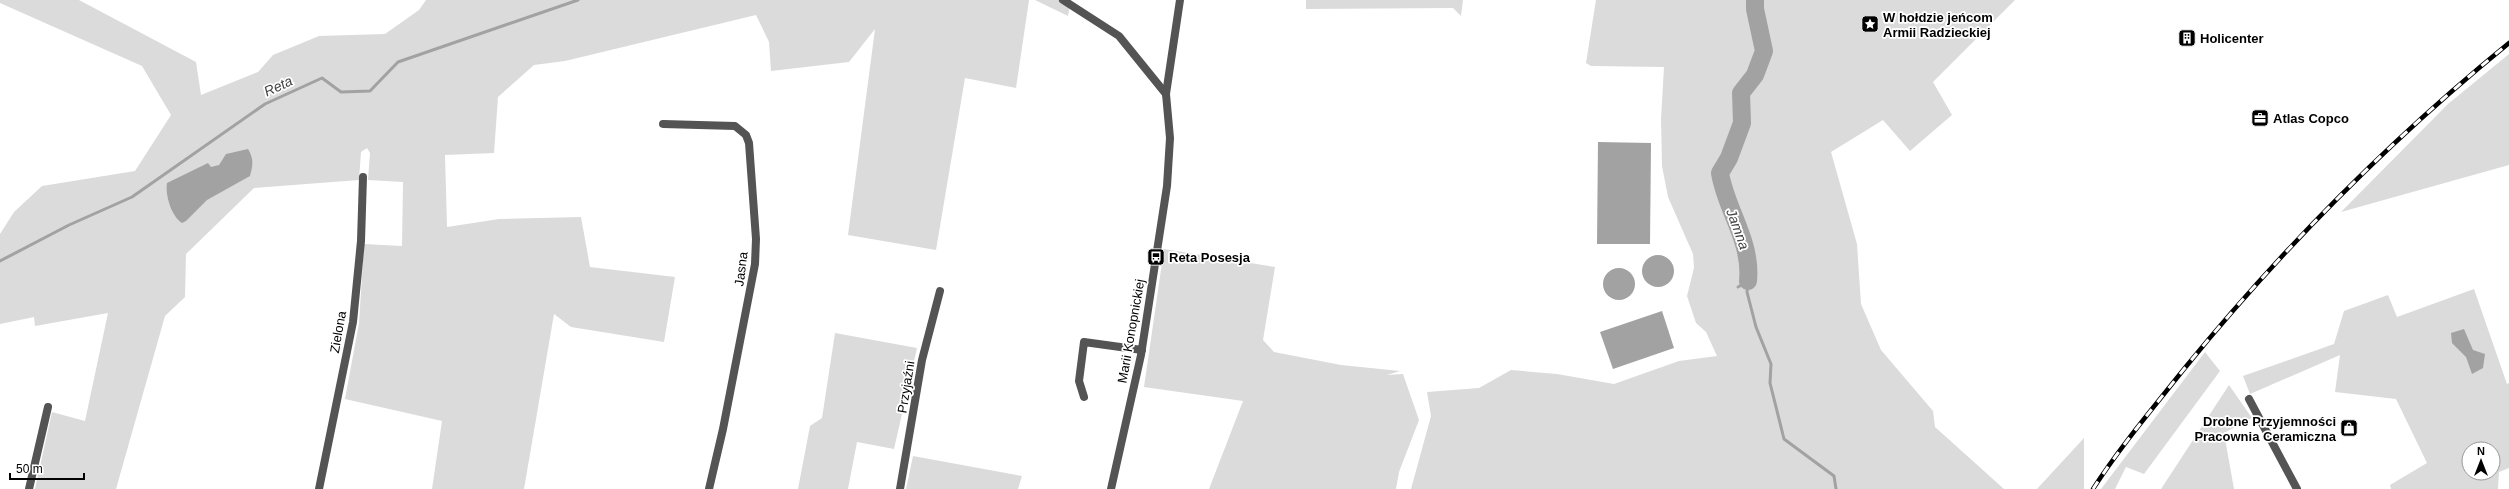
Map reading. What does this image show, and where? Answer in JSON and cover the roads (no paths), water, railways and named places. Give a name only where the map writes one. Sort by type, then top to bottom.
[{"type":"street","name":"Marii Konopnickiej","points":[[1111,489],[1142,350],[1167,186],[1170,138],[1166,94],[1180,0]]},
{"type":"street","points":[[1066,2],[1119,36],[1166,94]]},
{"type":"street","name":"Jasna","points":[[662,124],[734,126],[746,135],[749,143],[756,240],[755,264],[723,429],[709,489]]},
{"type":"street","name":"Zielona","points":[[319,489],[353,322],[361,242],[363,177]]},
{"type":"street","name":"Przyjaźni","points":[[900,489],[922,360],[940,291]]},
{"type":"street","points":[[1084,397],[1079,381],[1084,342],[1142,350]]},
{"type":"street","points":[[2249,399],[2297,489]]},
{"type":"street","points":[[30,489],[48,407]]},
{"type":"waterway","name":"Reta","points":[[0,261],[69,225],[132,197],[265,104],[322,78],[341,92],[370,91],[398,62],[578,0]]},
{"type":"waterway","name":"Jamna","points":[[1748,281],[1746,252],[1727,200],[1720,173],[1729,158],[1742,123],[1741,93],[1755,75],[1764,51],[1755,9],[1755,0]]},
{"type":"waterway","name":"Jamna","points":[[1748,281],[1747,292],[1756,327],[1771,364],[1770,383],[1784,439],[1834,476],[1836,489]]},
{"type":"waterway","points":[[1738,287],[1748,281]]},
{"type":"railway","points":[[2093,489],[2125,443],[2184,369],[2298,239],[2379,157],[2509,43]]},
{"type":"place","name":"W hołdzie jeńcom Armii Radzieckiej","points":[[1870,24]]},
{"type":"place","name":"Holicenter","points":[[2187,38]]},
{"type":"place","name":"Atlas Copco","points":[[2260,118]]},
{"type":"place","name":"Reta Posesja","points":[[1156,257]]},
{"type":"place","name":"Drobne Przyjemności Pracownia Ceramiczna","points":[[2349,428]]}]
